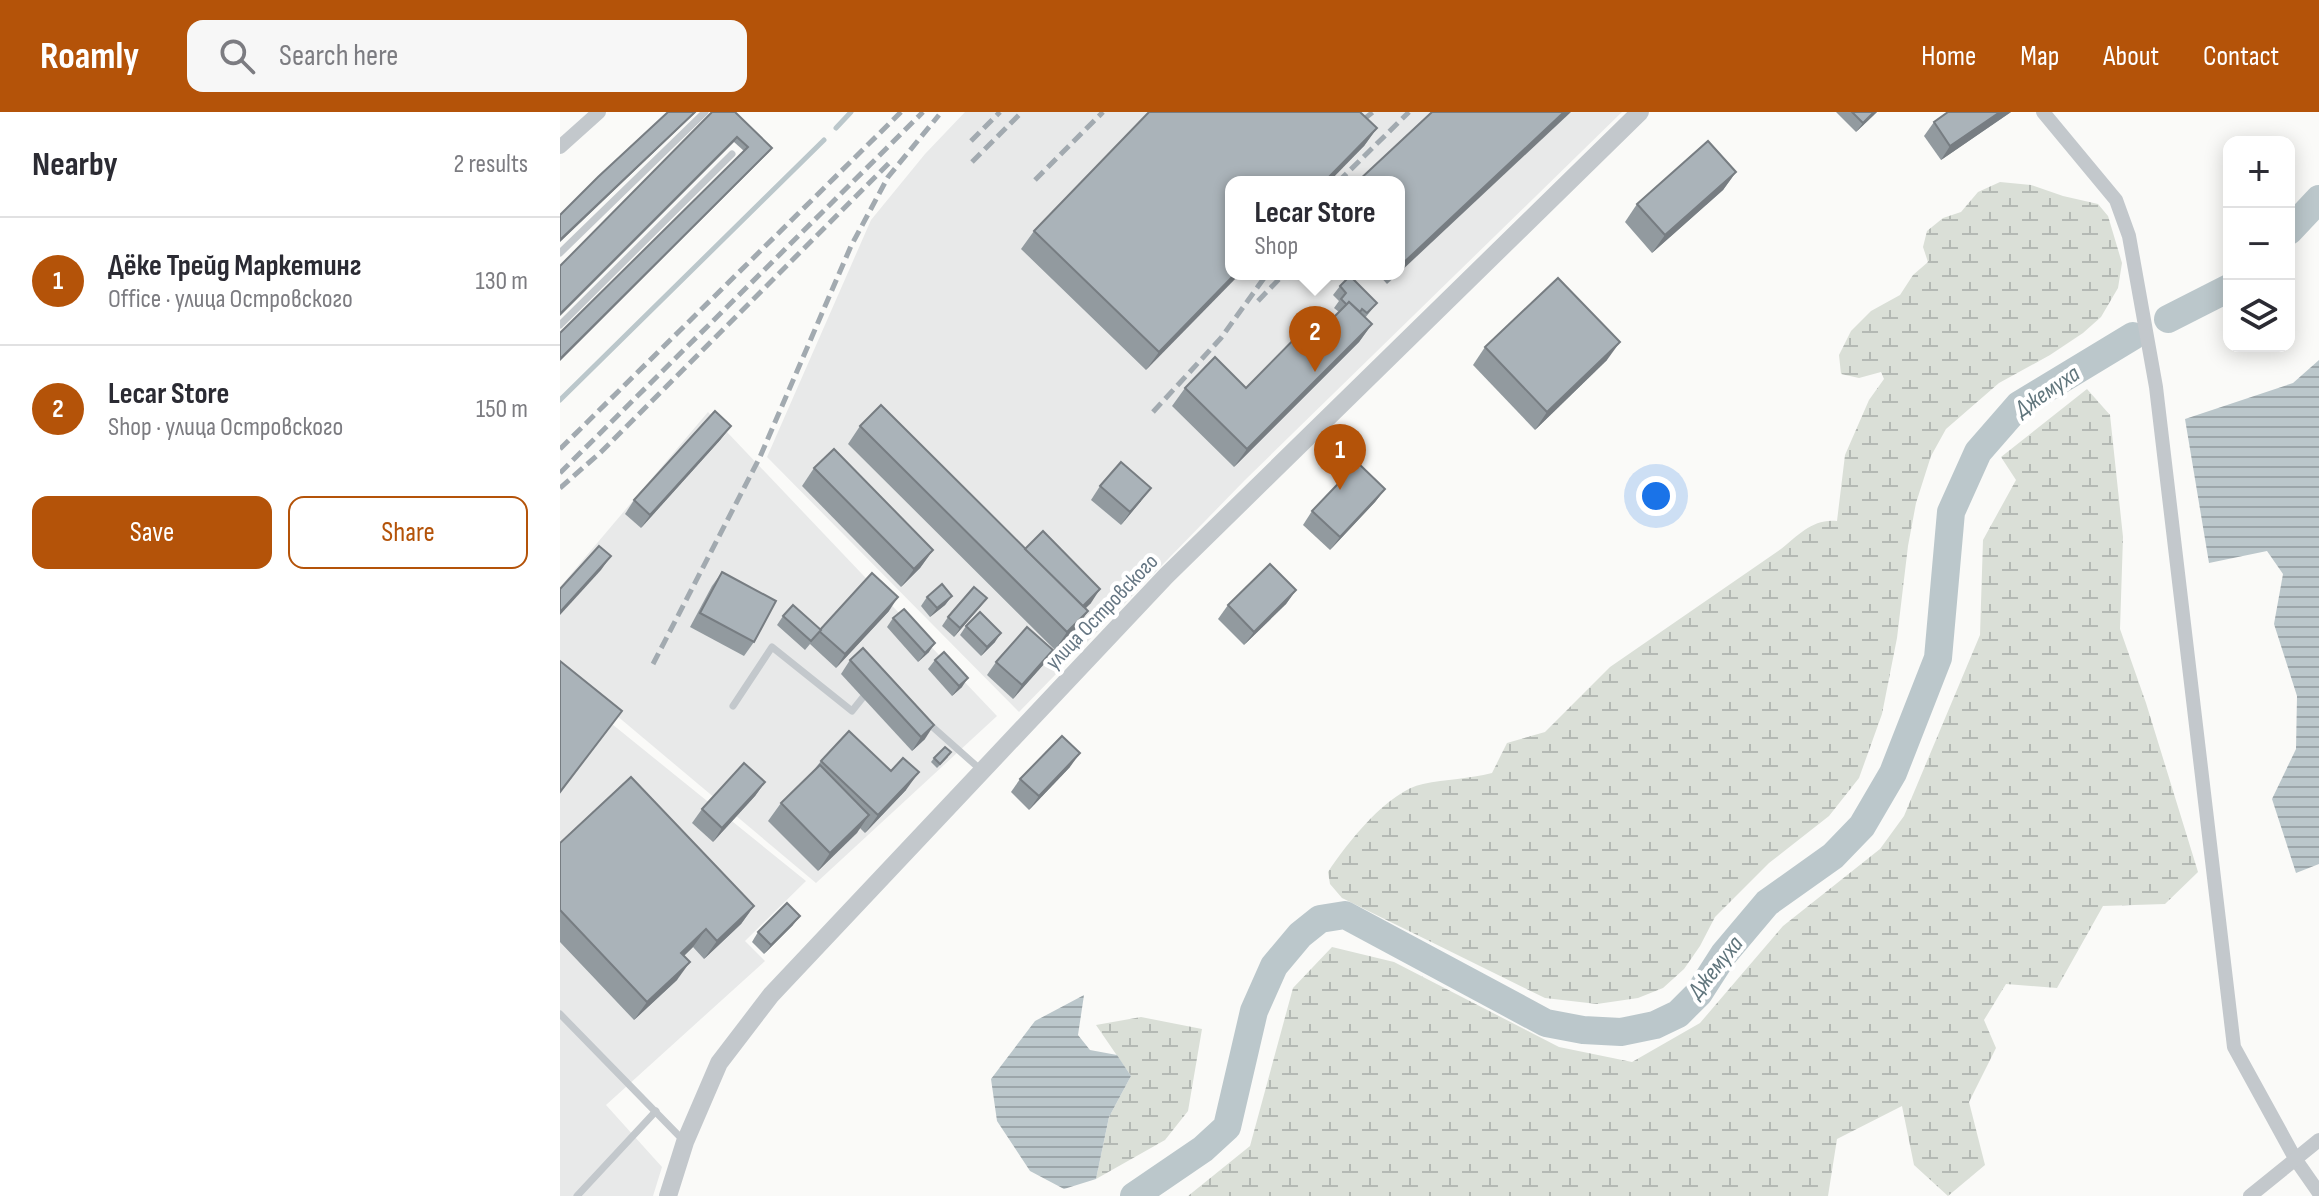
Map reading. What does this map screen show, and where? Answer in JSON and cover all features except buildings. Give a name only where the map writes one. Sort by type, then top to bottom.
[{"type":"street","points":[[560,147],[599,112]]},
{"type":"street","name":"улица Островского","points":[[668,1196],[685,1142],[719,1063],[771,995],[1166,576],[1640,112]]},
{"type":"street","points":[[2043,112],[2116,200],[2129,236],[2156,387],[2234,1047],[2296,1160],[2319,1193]]},
{"type":"street","points":[[2250,1196],[2319,1140]]},
{"type":"lane","points":[[560,253],[705,112]]},
{"type":"lane","points":[[560,325],[732,154]]},
{"type":"lane","points":[[733,706],[772,647],[852,711],[878,679]]},
{"type":"lane","points":[[924,720],[983,771]]},
{"type":"lane","points":[[560,1014],[685,1142]]},
{"type":"lane","points":[[577,1196],[656,1111]]},
{"type":"shaded area","points":[[965,112],[1622,112],[1245,480],[1019,712],[767,457],[871,220],[925,154]]},
{"type":"shaded area","points":[[2319,360],[2319,864],[2296,873],[2272,799],[2296,749],[2297,696],[2274,624],[2283,574],[2267,551],[2209,563],[2185,419],[2293,383]]},
{"type":"shaded area","points":[[708,412],[997,716],[816,883],[560,668],[560,587]]},
{"type":"shaded area","points":[[560,682],[806,881],[745,941],[765,961],[606,1105],[662,1167],[653,1196],[560,1196]]},
{"type":"shaded area","points":[[1084,995],[1078,1035],[1090,1050],[1117,1055],[1131,1076],[1109,1117],[1096,1179],[1064,1189],[1030,1171],[997,1121],[991,1079],[1035,1021]]},
{"type":"green space","points":[[2000,182],[2031,185],[2098,204],[2108,216],[2122,263],[2118,288],[2101,317],[2050,355],[1999,383],[1946,429],[1931,456],[1916,503],[1897,638],[1882,714],[1859,778],[1829,816],[1769,863],[1715,917],[1684,969],[1663,988],[1638,998],[1597,1004],[1545,998],[1342,898],[1330,884],[1328,872],[1357,833],[1396,797],[1423,784],[1492,773],[1507,743],[1545,732],[1610,667],[1807,529],[1821,522],[1837,521],[1845,455],[1869,400],[1884,379],[1881,372],[1859,378],[1841,374],[1839,355],[1851,331],[1871,311],[1900,295],[1913,275],[1928,262],[1923,247],[1927,231],[1943,218],[1961,212],[1978,192]]},
{"type":"green space","points":[[2087,389],[2110,415],[2123,537],[2120,629],[2198,872],[2165,904],[2103,906],[2057,988],[2006,984],[1984,1020],[1996,1048],[1969,1102],[1985,1165],[1948,1196],[1914,1165],[1902,1106],[1837,1139],[1828,1196],[1188,1196],[1250,1146],[1293,988],[1332,947],[1394,962],[1559,1047],[1632,1062],[1700,1023],[1783,926],[1880,849],[1904,816],[1980,635],[1983,540],[2016,480],[2001,457]]},
{"type":"green space","points":[[1141,1017],[1202,1029],[1188,1111],[1165,1140],[1096,1179],[1109,1117],[1131,1076],[1096,1025]]},
{"type":"waterway","points":[[836,128],[851,112]]},
{"type":"waterway","points":[[560,400],[824,140]]},
{"type":"waterway","name":"Джемуха","points":[[2295,225],[2319,199]]},
{"type":"waterway","name":"Джемуха","points":[[2168,319],[2223,291]]},
{"type":"waterway","name":"Джемуха","points":[[1134,1196],[1203,1149],[1227,1127],[1254,1011],[1274,966],[1300,935],[1320,919],[1345,915],[1546,1023],[1583,1030],[1621,1032],[1655,1025],[1678,1014],[1699,993],[1724,954],[1767,903],[1833,856],[1862,826],[1893,773],[1938,658],[1951,512],[1978,452],[2019,405],[2133,336]]},
{"type":"railway","points":[[560,449],[901,112]]},
{"type":"railway","points":[[560,473],[923,112]]},
{"type":"railway","points":[[971,141],[1000,112]]},
{"type":"railway","points":[[972,162],[1022,112]]},
{"type":"railway","points":[[1035,180],[1103,112]]},
{"type":"railway","points":[[1349,131],[1373,112]]},
{"type":"railway","points":[[1344,176],[1409,112]]},
{"type":"railway","points":[[653,664],[760,457],[851,246],[888,177],[939,115]]},
{"type":"railway","points":[[560,488],[601,452],[890,162]]},
{"type":"railway","points":[[1153,412],[1221,338],[1263,280]]},
{"type":"railway","points":[[1258,301],[1278,280]]},
{"type":"place","name":"Lecar Store","points":[[1315,372]]},
{"type":"place","name":"Дёке Трейд Маркетинг","points":[[1340,490]]}]
